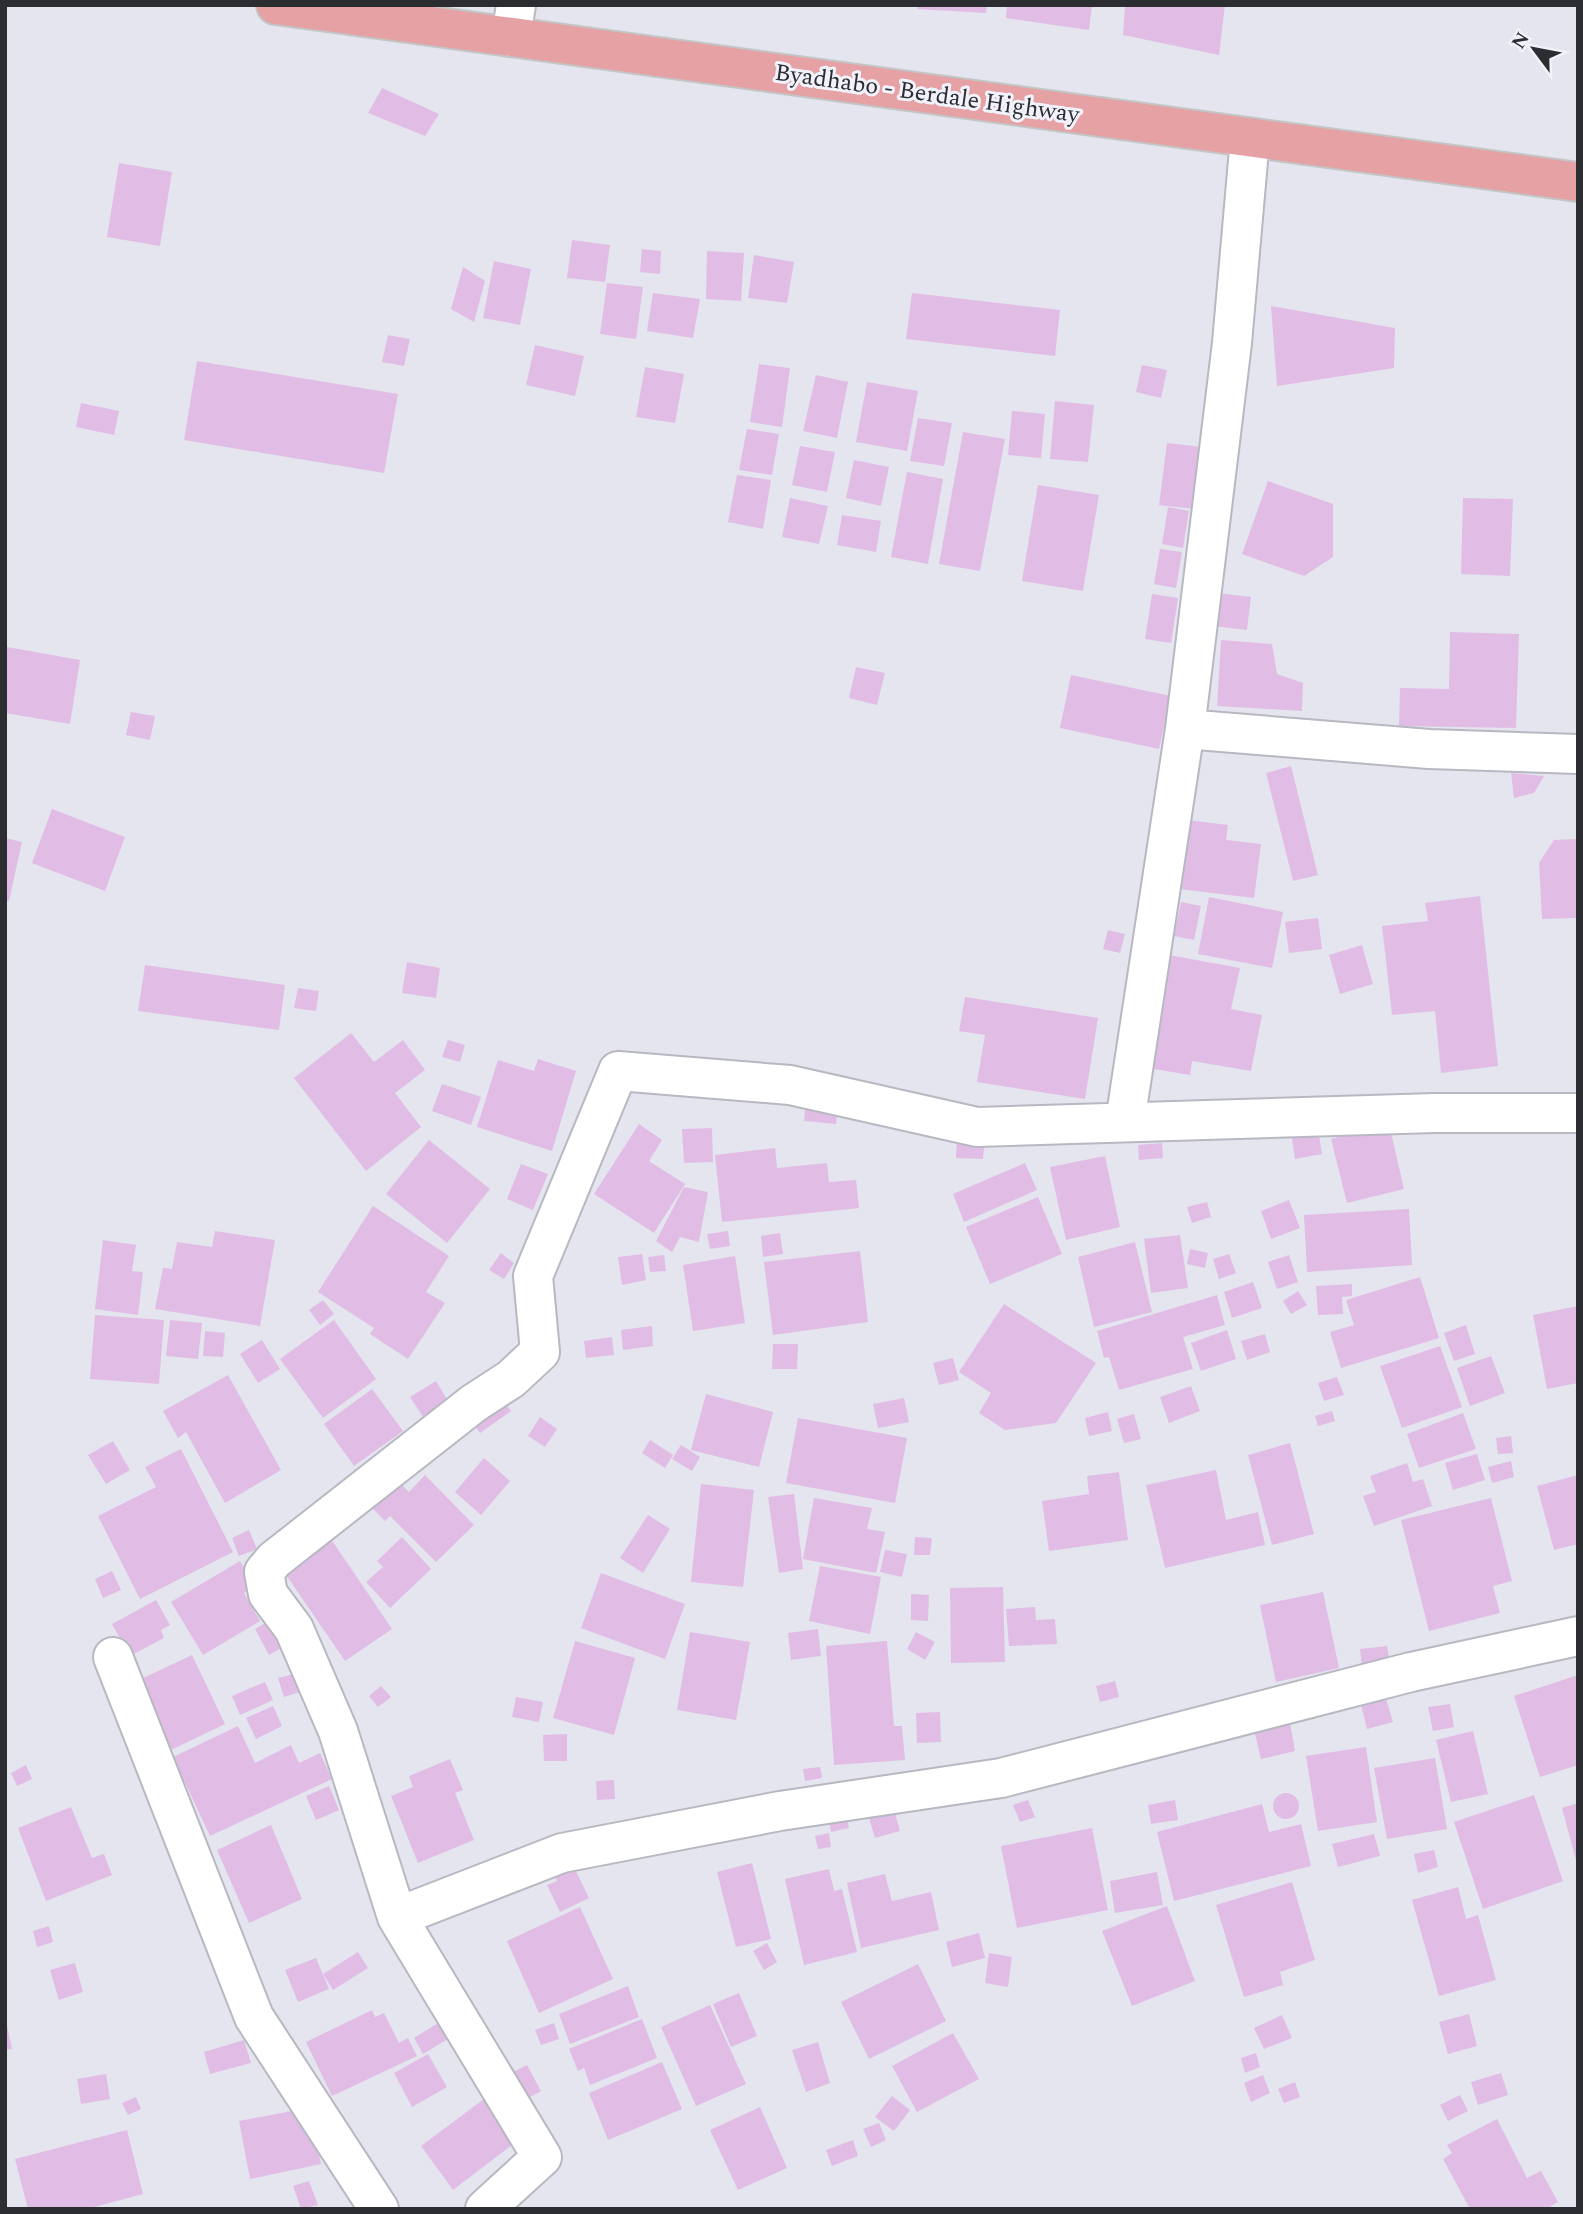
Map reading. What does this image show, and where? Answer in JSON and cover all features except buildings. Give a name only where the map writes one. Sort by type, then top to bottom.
[{"type":"main road","name":"Byadhabo - Berdale Highway","points":[[276,5],[513,21],[1250,138],[1578,182]]},
{"type":"street","points":[[1125,1122],[1185,729],[1232,343],[1250,138]]},
{"type":"street","points":[[1185,729],[1429,749],[1578,754]]},
{"type":"street","points":[[485,2209],[542,2157],[397,1917],[338,1731],[294,1629],[268,1594],[264,1572],[274,1560],[474,1403],[511,1379],[540,1352],[533,1276],[618,1071],[790,1085],[977,1127],[1434,1113],[1578,1114]]},
{"type":"street","points":[[397,1917],[562,1853],[780,1811],[1001,1778],[1411,1672],[1578,1636]]},
{"type":"street","points":[[113,1657],[254,2017],[379,2209]]}]
